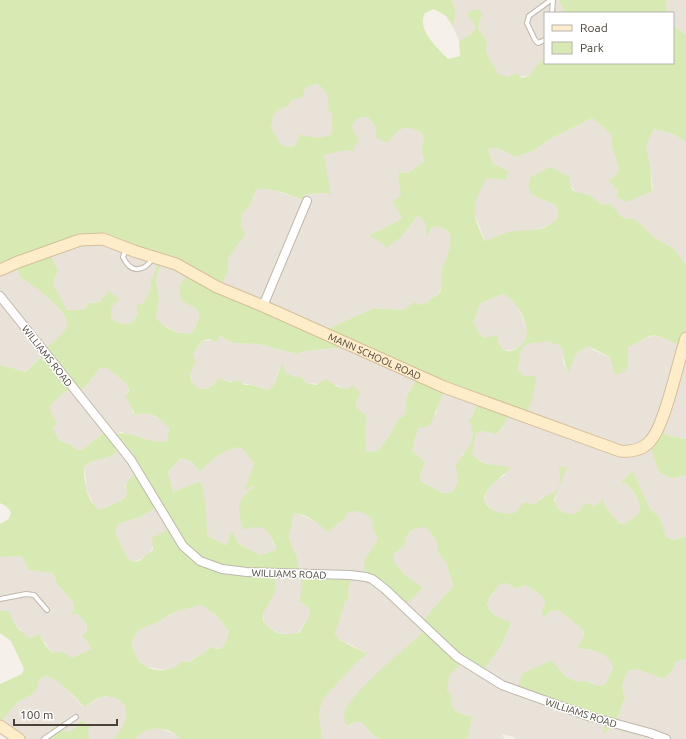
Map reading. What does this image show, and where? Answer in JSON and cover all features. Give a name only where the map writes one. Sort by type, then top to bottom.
[{"type":"street","points":[[263,306],[307,201]]},
{"type":"street","name":"MANN SCHOOL ROAD","points":[[0,270],[80,240],[103,238],[126,248],[176,264],[217,287],[444,387],[613,450],[629,452],[646,445],[654,435],[659,425],[686,338]]},
{"type":"street","name":"WILLIAMS ROAD","points":[[0,296],[131,460],[183,546],[200,561],[222,569],[247,572],[350,575],[372,579],[385,589],[457,657],[502,685],[588,716],[650,732],[666,739]]},
{"type":"street","points":[[0,726],[19,739]]},
{"type":"lane","points":[[552,0],[552,12]]},
{"type":"lane","points":[[544,40],[538,43],[535,40],[527,23],[529,16],[552,0]]},
{"type":"lane","points":[[126,248],[123,257],[126,263],[136,269],[142,269],[148,266],[154,257]]},
{"type":"lane","points":[[0,598],[26,594],[34,595],[47,610]]},
{"type":"lane","points":[[44,739],[76,717]]},
{"type":"shaded area","points":[[452,0],[559,0],[565,12],[544,12],[544,59],[537,65],[529,76],[509,77],[498,75],[486,52],[487,41],[478,28],[482,14],[474,23],[475,28],[470,35],[459,41],[453,27],[456,12]]},
{"type":"shaded area","points":[[668,0],[686,0],[686,34],[674,27],[674,12],[668,12],[666,5]]},
{"type":"shaded area","points":[[317,84],[327,91],[330,98],[328,109],[332,115],[332,133],[322,138],[307,137],[300,134],[299,141],[296,145],[288,147],[282,146],[271,128],[274,114],[280,109],[287,107],[291,101],[302,97],[303,91],[307,86]]},
{"type":"shaded area","points":[[361,117],[368,117],[376,128],[410,127],[422,133],[424,140],[421,148],[424,161],[408,173],[399,172],[398,178],[401,194],[398,199],[402,218],[381,230],[370,234],[403,235],[418,215],[425,223],[426,236],[431,228],[438,226],[450,233],[452,239],[450,252],[441,272],[443,282],[438,295],[431,298],[428,302],[418,305],[415,303],[402,310],[374,308],[325,330],[220,288],[228,272],[228,259],[244,234],[241,225],[242,214],[250,206],[256,190],[263,188],[273,190],[303,200],[307,194],[327,193],[324,155],[354,147],[356,138],[352,127],[355,121]]},
{"type":"shaded area","points":[[592,118],[611,134],[612,147],[619,168],[618,173],[609,181],[618,191],[646,194],[653,191],[651,170],[645,152],[647,142],[654,129],[673,134],[686,142],[686,264],[673,248],[654,237],[635,219],[623,218],[610,203],[603,205],[592,197],[577,193],[570,185],[532,195],[556,205],[558,218],[552,224],[530,232],[514,231],[485,241],[474,213],[476,197],[487,177],[506,180],[509,171],[493,164],[488,148],[497,148],[516,157],[535,150],[550,139]]},
{"type":"shaded area","points":[[104,239],[159,260],[150,291],[132,323],[122,324],[112,319],[110,311],[113,304],[119,299],[90,303],[83,310],[67,310],[63,306],[53,284],[58,270],[49,252]]},
{"type":"shaded area","points":[[162,261],[189,272],[181,301],[197,308],[200,313],[200,318],[192,333],[185,335],[175,331],[161,324],[156,318],[159,298],[156,279]]},
{"type":"shaded area","points":[[16,265],[21,278],[32,284],[51,299],[68,321],[68,326],[65,331],[45,354],[24,372],[0,365],[0,271]]},
{"type":"shaded area","points":[[505,294],[517,305],[528,332],[527,338],[520,347],[510,350],[505,350],[479,334],[474,321],[480,304]]},
{"type":"shaded area","points":[[686,333],[686,439],[667,435],[658,429],[655,457],[659,472],[672,479],[686,475],[686,536],[675,540],[669,539],[666,536],[659,516],[650,509],[633,471],[620,483],[627,484],[631,488],[641,505],[640,512],[625,524],[619,523],[605,506],[591,506],[585,503],[580,511],[572,514],[565,514],[554,504],[557,490],[553,494],[541,498],[534,505],[530,505],[516,513],[501,514],[489,507],[485,501],[486,493],[494,482],[505,475],[509,467],[503,468],[476,459],[472,454],[474,439],[476,434],[481,431],[495,434],[500,431],[504,426],[510,409],[535,376],[524,376],[518,370],[520,351],[527,343],[549,341],[553,344],[558,344],[563,350],[563,362],[568,373],[576,354],[588,346],[595,351],[628,365],[628,347],[633,343],[656,335],[679,345]]},
{"type":"shaded area","points":[[219,336],[233,343],[258,344],[297,354],[305,351],[345,347],[418,375],[405,403],[406,412],[398,419],[391,433],[378,451],[365,452],[365,428],[367,416],[357,410],[356,402],[348,389],[344,389],[337,385],[306,383],[301,377],[295,377],[285,372],[280,366],[274,385],[268,390],[252,385],[217,379],[216,383],[209,388],[200,389],[193,385],[190,373],[193,354],[202,341],[217,340]]},
{"type":"shaded area","points":[[100,368],[107,368],[127,384],[132,412],[136,416],[146,412],[164,422],[169,428],[167,441],[159,443],[121,432],[113,435],[107,430],[82,450],[75,450],[70,444],[63,443],[55,436],[53,428],[57,423],[50,411],[50,407],[58,396],[66,391],[87,385]]},
{"type":"shaded area","points":[[446,387],[479,398],[472,417],[472,441],[469,449],[462,454],[457,485],[453,492],[443,493],[422,482],[420,477],[425,462],[412,451],[418,428],[436,414],[439,400]]},
{"type":"shaded area","points":[[241,447],[254,464],[245,491],[251,486],[256,487],[243,530],[253,526],[262,527],[269,533],[276,550],[260,555],[239,544],[232,531],[226,545],[208,536],[200,481],[173,492],[168,472],[181,458],[192,462],[200,472],[211,460],[228,449]]},
{"type":"shaded area","points":[[121,448],[141,472],[125,485],[127,494],[124,499],[100,510],[95,507],[85,487],[86,480],[84,467],[90,462],[112,456]]},
{"type":"shaded area","points":[[159,506],[172,528],[153,546],[148,555],[134,562],[128,559],[116,535],[116,528],[118,524],[140,517]]},
{"type":"shaded area","points":[[357,510],[366,514],[372,519],[373,530],[378,539],[365,557],[376,579],[383,581],[402,603],[419,586],[404,574],[394,561],[394,554],[405,545],[404,538],[407,534],[418,527],[425,527],[437,540],[439,547],[437,552],[446,562],[453,586],[422,621],[427,628],[356,695],[345,711],[349,726],[355,722],[361,722],[373,735],[380,739],[322,739],[319,713],[323,699],[356,663],[367,654],[340,640],[335,634],[345,602],[349,598],[348,590],[301,577],[301,593],[299,601],[308,607],[310,614],[299,632],[293,635],[279,633],[270,628],[265,624],[263,616],[264,610],[274,593],[275,575],[297,557],[289,539],[292,514],[298,514],[315,521],[328,532],[343,520],[348,511]]},
{"type":"shaded area","points":[[21,556],[26,563],[28,570],[53,573],[57,584],[74,603],[74,609],[87,625],[86,639],[91,649],[72,658],[53,653],[39,635],[30,638],[23,634],[11,618],[9,611],[0,611],[0,557]]},
{"type":"shaded area","points":[[506,583],[517,589],[525,585],[537,592],[545,600],[544,618],[550,611],[559,609],[584,631],[583,638],[578,647],[604,654],[612,661],[613,668],[605,684],[598,686],[585,681],[578,682],[566,677],[605,723],[604,734],[615,724],[625,698],[622,686],[629,670],[638,668],[663,679],[672,671],[676,662],[686,659],[686,739],[664,739],[650,735],[649,739],[515,739],[514,737],[502,734],[504,739],[468,739],[472,716],[462,715],[454,709],[450,703],[447,690],[450,675],[463,662],[482,672],[501,646],[511,624],[509,621],[503,621],[493,614],[488,607],[488,601],[499,585]]},
{"type":"shaded area","points":[[201,605],[217,616],[229,631],[226,644],[222,648],[216,649],[212,647],[188,662],[183,661],[179,666],[167,670],[146,667],[136,656],[131,643],[138,630],[160,621],[172,613]]},
{"type":"shaded area","points":[[45,676],[52,677],[61,683],[83,707],[102,697],[111,697],[121,700],[126,709],[127,717],[122,729],[114,739],[89,739],[86,725],[81,720],[72,731],[67,733],[54,727],[47,739],[17,739],[0,722],[19,701],[31,694],[39,680]]},
{"type":"shaded area","points":[[159,728],[177,735],[180,739],[136,739],[140,733],[148,729]]},
{"type":"green space","points":[[0,0],[452,0],[456,12],[453,27],[446,16],[434,9],[425,13],[423,26],[434,44],[448,59],[460,56],[459,41],[470,35],[475,28],[474,23],[467,14],[474,9],[480,10],[482,14],[478,28],[487,41],[486,52],[498,74],[509,77],[516,73],[522,78],[529,76],[537,65],[544,59],[544,64],[674,64],[674,27],[686,34],[686,142],[673,134],[654,129],[646,148],[650,165],[653,191],[626,202],[617,197],[618,191],[609,181],[618,173],[619,168],[612,147],[611,134],[592,118],[550,139],[535,150],[516,157],[497,148],[488,148],[493,164],[509,171],[506,180],[487,178],[478,195],[475,215],[485,241],[515,231],[533,230],[548,226],[558,218],[556,205],[532,195],[528,187],[531,177],[550,167],[569,176],[573,190],[592,197],[603,205],[610,203],[623,218],[635,219],[654,237],[673,248],[686,264],[686,333],[679,345],[656,335],[650,336],[628,347],[628,365],[625,371],[615,375],[610,357],[588,346],[576,354],[568,374],[563,350],[558,344],[553,344],[549,341],[524,346],[520,354],[518,370],[524,376],[536,376],[533,397],[527,414],[511,409],[504,426],[496,434],[481,431],[476,434],[472,454],[480,461],[485,463],[511,468],[490,487],[485,498],[486,504],[492,509],[508,514],[515,513],[524,502],[534,505],[554,492],[560,483],[560,466],[567,468],[554,499],[560,510],[567,514],[575,513],[579,511],[585,503],[595,506],[603,499],[605,506],[619,523],[625,524],[640,512],[638,501],[632,490],[627,484],[620,483],[633,471],[650,509],[659,516],[666,536],[669,539],[675,540],[686,536],[686,659],[676,662],[672,671],[663,679],[638,669],[629,670],[622,686],[625,698],[615,724],[603,735],[605,723],[517,691],[522,674],[551,660],[566,677],[578,682],[585,681],[598,686],[605,684],[613,668],[611,662],[604,655],[577,647],[583,638],[584,631],[559,610],[550,611],[544,618],[541,611],[544,607],[545,600],[537,592],[525,585],[517,589],[506,583],[499,585],[488,601],[489,609],[494,615],[510,621],[511,624],[501,646],[482,673],[463,662],[450,675],[447,690],[451,695],[453,708],[459,713],[472,716],[468,739],[380,739],[373,735],[361,722],[355,722],[348,726],[345,723],[345,711],[350,702],[369,681],[427,628],[422,621],[453,586],[446,562],[437,552],[438,548],[436,541],[425,527],[417,528],[408,534],[405,545],[394,554],[394,561],[404,574],[423,588],[405,605],[383,581],[364,574],[365,557],[378,539],[373,530],[372,519],[364,513],[358,511],[348,512],[343,520],[328,532],[307,517],[293,514],[289,539],[297,557],[300,574],[275,575],[275,592],[263,613],[264,622],[268,627],[279,633],[291,634],[300,632],[310,614],[308,607],[299,601],[301,593],[301,577],[352,574],[348,590],[349,598],[345,602],[335,634],[340,640],[367,654],[356,663],[323,699],[319,713],[322,739],[180,739],[171,731],[158,728],[145,731],[136,739],[114,739],[121,729],[126,717],[125,706],[121,702],[115,698],[104,697],[95,700],[84,707],[61,684],[50,677],[45,676],[39,680],[37,689],[32,694],[19,701],[0,722],[0,684],[22,674],[24,669],[11,641],[0,633],[0,611],[9,611],[17,627],[26,636],[30,638],[39,634],[45,645],[53,653],[63,652],[72,658],[91,649],[86,639],[82,637],[87,631],[87,625],[78,614],[71,614],[74,609],[74,603],[57,584],[53,573],[28,570],[26,563],[21,556],[0,557],[0,524],[9,519],[11,512],[6,506],[0,503],[0,365],[25,372],[45,354],[45,349],[63,333],[67,327],[67,321],[58,307],[34,286],[21,278],[16,265],[0,271]],"holes":[[[317,84],[323,89],[328,97],[328,109],[332,115],[332,133],[325,137],[316,138],[300,134],[295,145],[290,147],[282,146],[271,128],[274,114],[280,109],[287,107],[291,101],[303,97],[305,89],[311,85]],[[361,117],[368,117],[376,128],[376,137],[387,143],[402,129],[410,128],[422,133],[424,140],[421,148],[424,161],[408,173],[399,172],[398,178],[401,194],[393,202],[402,218],[381,230],[370,234],[370,236],[387,248],[403,235],[418,215],[425,223],[426,237],[431,228],[438,226],[450,233],[451,242],[442,270],[442,285],[438,295],[431,298],[428,302],[418,305],[415,302],[402,310],[374,308],[325,330],[220,288],[228,272],[228,259],[245,234],[241,225],[242,214],[250,206],[256,190],[274,190],[303,200],[307,194],[327,193],[331,195],[324,155],[346,150],[354,152],[354,147],[359,141],[352,127],[355,121]],[[104,239],[159,260],[153,277],[150,279],[151,288],[148,294],[143,303],[136,305],[138,313],[132,323],[122,324],[112,319],[111,312],[113,305],[120,299],[108,291],[100,302],[90,303],[83,310],[67,310],[53,284],[58,270],[49,252]],[[162,261],[188,273],[179,287],[181,301],[194,307],[200,316],[192,333],[187,334],[177,332],[159,322],[156,318],[159,298],[156,279]],[[505,294],[518,307],[525,322],[527,333],[521,345],[513,350],[504,350],[499,344],[497,335],[485,338],[479,334],[474,321],[480,304]],[[220,336],[233,343],[258,344],[297,354],[305,351],[345,347],[418,376],[408,394],[405,403],[406,412],[398,419],[391,433],[378,451],[366,452],[365,428],[367,416],[357,409],[356,402],[360,392],[352,385],[348,389],[342,388],[326,379],[316,385],[306,383],[301,377],[295,377],[285,372],[282,363],[274,385],[268,390],[252,385],[244,385],[239,380],[230,382],[217,378],[216,383],[209,388],[200,389],[193,383],[190,377],[191,370],[196,363],[193,354],[202,341],[209,339],[216,342]],[[100,368],[107,368],[127,384],[129,392],[125,397],[136,416],[145,413],[149,414],[158,418],[169,428],[167,441],[153,441],[120,433],[113,435],[107,430],[82,450],[76,450],[70,444],[61,441],[57,437],[53,428],[57,423],[50,411],[50,407],[62,394],[72,389],[77,393],[87,385]],[[446,387],[479,399],[472,417],[469,420],[472,427],[472,440],[455,466],[458,473],[457,485],[453,492],[443,493],[422,482],[420,477],[425,462],[412,451],[418,428],[429,426]],[[241,447],[254,464],[244,492],[251,486],[255,487],[244,496],[241,501],[239,511],[243,530],[256,527],[265,530],[272,538],[276,550],[260,555],[239,544],[232,531],[226,545],[208,536],[205,501],[200,481],[173,492],[168,472],[181,458],[192,462],[200,472],[214,459],[228,450]],[[121,448],[141,472],[128,480],[126,486],[127,494],[124,499],[100,510],[92,502],[87,491],[85,485],[84,467],[90,462],[112,456]],[[159,506],[172,527],[152,538],[153,550],[139,561],[134,562],[128,559],[116,535],[116,528],[118,524],[140,517]],[[201,605],[217,616],[229,631],[226,642],[219,649],[212,647],[189,662],[183,661],[171,669],[155,670],[140,662],[131,643],[138,630],[160,621],[172,613]]]},
{"type":"green space","points":[[559,0],[668,0],[666,5],[668,12],[565,12]]},
{"type":"green space","points":[[658,429],[667,435],[686,439],[686,475],[672,479],[659,472],[648,440]]},
{"type":"green space","points":[[81,720],[86,725],[90,726],[88,731],[89,739],[47,739],[52,728],[54,727],[67,732],[75,728]]}]
